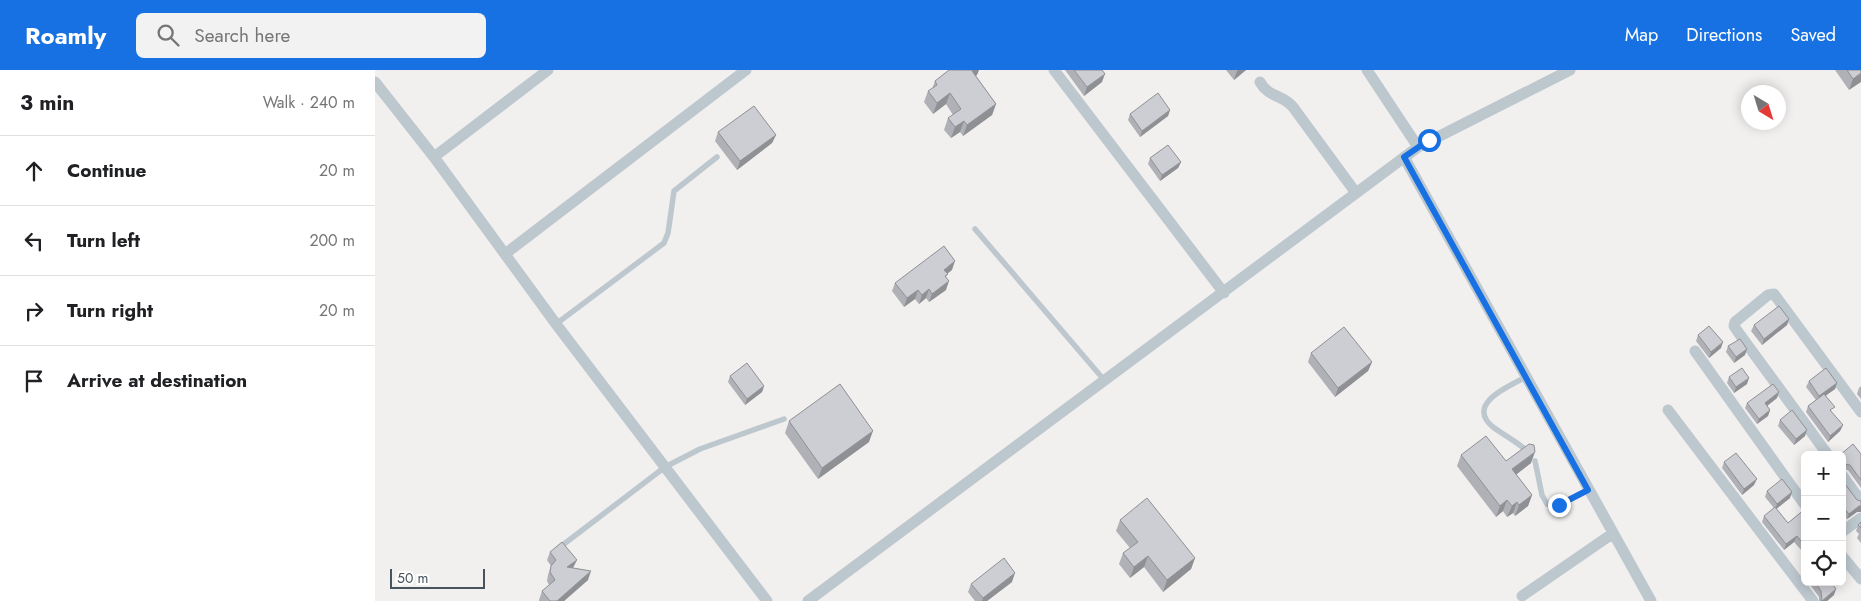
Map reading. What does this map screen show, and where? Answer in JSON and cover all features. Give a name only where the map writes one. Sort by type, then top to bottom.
[{"type":"street","points":[[434,157],[548,70]]},
{"type":"street","points":[[505,254],[746,70]]},
{"type":"street","points":[[1054,70],[1223,293]]},
{"type":"street","points":[[1367,70],[1418,147]]},
{"type":"street","points":[[808,601],[1418,147],[1569,70]]},
{"type":"street","points":[[375,82],[434,157],[556,324],[767,601]]},
{"type":"street","points":[[1260,82],[1267,93],[1283,98],[1293,107],[1356,193]]},
{"type":"street","points":[[1404,157],[1612,534],[1651,601]]},
{"type":"street","points":[[1824,451],[1736,329],[1735,322],[1768,295],[1774,294],[1861,412]]},
{"type":"street","points":[[1695,351],[1801,499]]},
{"type":"street","points":[[1668,410],[1813,601]]},
{"type":"street","points":[[1846,480],[1861,501]]},
{"type":"street","points":[[1846,529],[1861,518]]},
{"type":"street","points":[[1522,596],[1612,534]]},
{"type":"street","points":[[1846,561],[1861,579]]},
{"type":"lane","points":[[556,324],[664,242],[674,191],[717,157]]},
{"type":"lane","points":[[975,229],[1105,380]]},
{"type":"lane","points":[[1526,377],[1490,398],[1484,412],[1486,419],[1493,427],[1528,452]]},
{"type":"lane","points":[[564,544],[665,467],[691,453],[785,419]]},
{"type":"lane","points":[[1535,461],[1543,499],[1547,504],[1559,505],[1588,490]]},
{"type":"building","points":[[949,70],[973,70],[996,104],[967,125],[964,121],[955,127],[948,118],[961,109],[950,93],[937,103],[928,91],[937,85],[935,81]]},
{"type":"building","points":[[1074,70],[1102,70],[1105,74],[1087,87]]},
{"type":"building","points":[[1847,70],[1861,70],[1861,73],[1853,79]]},
{"type":"building","points":[[1158,93],[1170,110],[1142,131],[1130,114]]},
{"type":"building","points":[[754,106],[776,135],[740,161],[718,132]]},
{"type":"building","points":[[1168,145],[1181,162],[1162,175],[1150,158]]},
{"type":"building","points":[[944,246],[955,261],[944,270],[948,274],[945,276],[949,281],[932,294],[929,289],[922,295],[918,290],[907,298],[895,283]]},
{"type":"building","points":[[1779,306],[1789,319],[1764,339],[1754,325]]},
{"type":"building","points":[[1709,326],[1723,342],[1711,352],[1698,335]]},
{"type":"building","points":[[1344,327],[1372,362],[1338,388],[1311,353]]},
{"type":"building","points":[[1740,339],[1747,349],[1736,357],[1728,346]]},
{"type":"building","points":[[747,363],[764,386],[747,399],[730,376]]},
{"type":"building","points":[[1742,368],[1749,378],[1736,387],[1729,377]]},
{"type":"building","points":[[1826,368],[1837,383],[1819,396],[1809,381]]},
{"type":"building","points":[[840,384],[873,431],[822,468],[789,421]]},
{"type":"building","points":[[1773,384],[1779,392],[1765,403],[1770,410],[1759,419],[1747,403]]},
{"type":"building","points":[[1824,394],[1835,407],[1830,410],[1843,425],[1830,436],[1808,406]]},
{"type":"building","points":[[1792,410],[1807,430],[1796,439],[1780,420]]},
{"type":"building","points":[[1486,436],[1506,461],[1529,444],[1534,445],[1535,452],[1512,469],[1532,495],[1519,505],[1517,502],[1512,506],[1507,500],[1500,506],[1461,455]]},
{"type":"building","points":[[1853,444],[1861,454],[1861,480],[1850,465],[1846,464],[1845,451]]},
{"type":"building","points":[[1736,453],[1757,479],[1744,489],[1724,462]]},
{"type":"building","points":[[1782,479],[1792,492],[1777,504],[1767,491]]},
{"type":"building","points":[[1846,485],[1857,500],[1861,501],[1861,506],[1849,514],[1846,511]]},
{"type":"building","points":[[1147,498],[1195,558],[1167,580],[1148,556],[1134,567],[1123,553],[1138,542],[1120,520]]},
{"type":"building","points":[[1775,507],[1788,523],[1801,512],[1801,541],[1797,536],[1786,544],[1764,516]]},
{"type":"building","points":[[562,542],[577,560],[567,567],[591,571],[557,601],[550,601],[542,591],[555,580],[550,572],[551,566],[556,560],[550,552]]},
{"type":"building","points":[[1004,558],[1015,573],[983,598],[971,584]]},
{"type":"building","points":[[1818,586],[1834,586],[1836,589],[1822,601],[1821,591]]},
{"type":"route","points":[[1429,140],[1404,157],[1588,490],[1559,505]]}]
